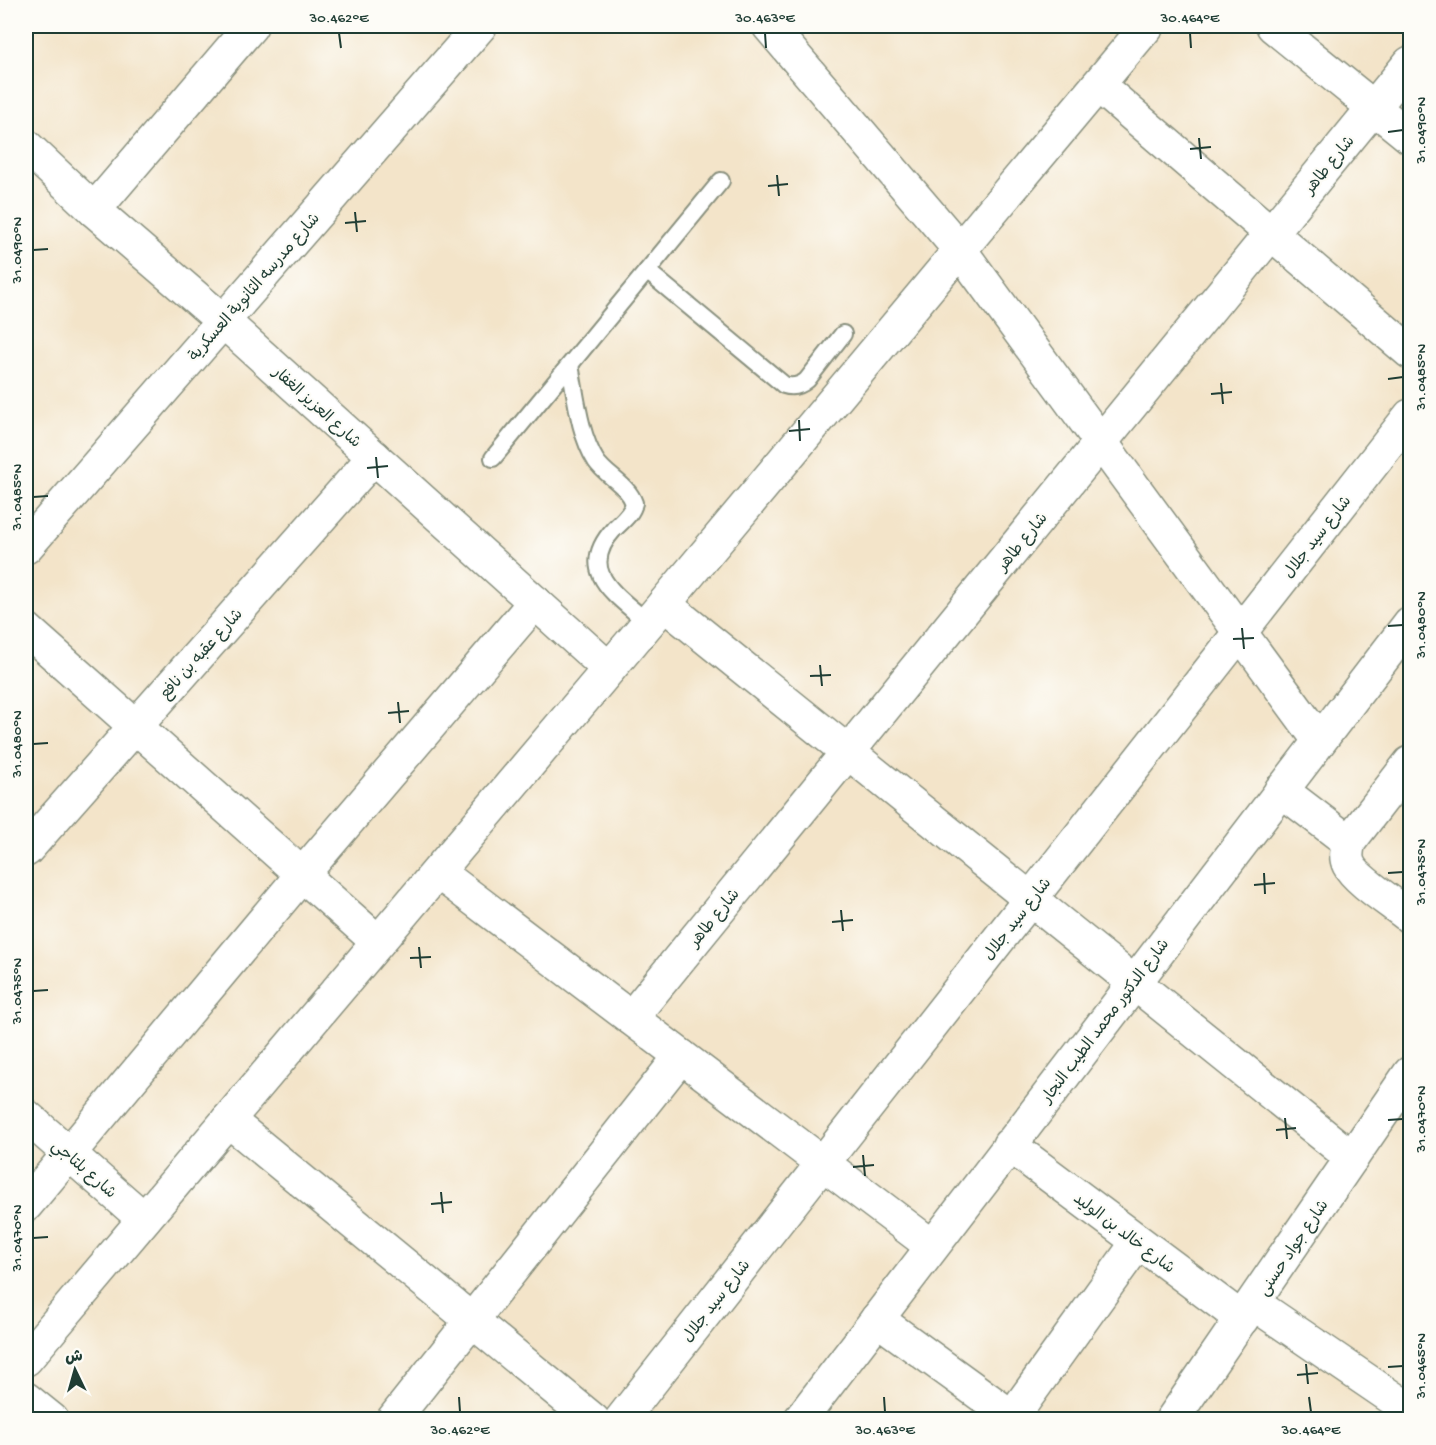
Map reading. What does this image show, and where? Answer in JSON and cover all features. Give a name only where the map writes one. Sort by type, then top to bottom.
[{"type":"street","points":[[94,210],[252,26]]},
{"type":"street","name":"شارع مدرسه الثانوية العسكرية","points":[[26,547],[480,26]]},
{"type":"street","points":[[769,26],[960,250],[1319,740]]},
{"type":"street","points":[[26,1359],[656,613],[838,368],[960,250],[1148,26]]},
{"type":"street","points":[[1273,26],[1410,137]]},
{"type":"street","name":"شارع طاهر","points":[[631,1018],[1410,63]]},
{"type":"street","points":[[1098,85],[1410,352]]},
{"type":"street","name":"شارع العزيز الغفار","points":[[26,146],[94,210],[223,321],[609,669]]},
{"type":"street","name":"شارع سيد جلال","points":[[621,1419],[1410,416]]},
{"type":"street","name":"شارع عقبه بن نافع","points":[[26,850],[374,457]]},
{"type":"street","points":[[26,1205],[535,602]]},
{"type":"street","points":[[656,613],[848,752],[1352,1158]]},
{"type":"street","name":"شارع الدكتور محمد الطيب النجار","points":[[800,1419],[1410,623]]},
{"type":"street","points":[[26,629],[378,942]]},
{"type":"street","points":[[1410,763],[1348,842],[1346,854],[1349,866],[1357,876],[1410,916]]},
{"type":"street","points":[[1281,790],[1348,842]]},
{"type":"street","points":[[438,872],[932,1246]]},
{"type":"street","points":[[393,1419],[681,1056]]},
{"type":"street","name":"شارع جواد حسنى","points":[[1172,1419],[1410,1073]]},
{"type":"street","name":"شارع بلتاجي","points":[[26,1116],[144,1219]]},
{"type":"street","points":[[228,1120],[593,1419]]},
{"type":"street","name":"شارع خالد بن الوليد","points":[[1009,1145],[1138,1242],[1410,1410]]},
{"type":"street","points":[[877,1319],[1013,1418],[1138,1242]]},
{"type":"street","points":[[26,1399],[51,1419]]},
{"type":"lane","points":[[493,458],[722,181]]},
{"type":"lane","points":[[647,271],[784,385],[790,387],[838,368],[843,334]]},
{"type":"lane","points":[[570,365],[584,432],[592,453],[597,463],[630,495],[634,503],[630,512],[602,545],[598,553],[598,569],[606,585],[656,613]]}]
